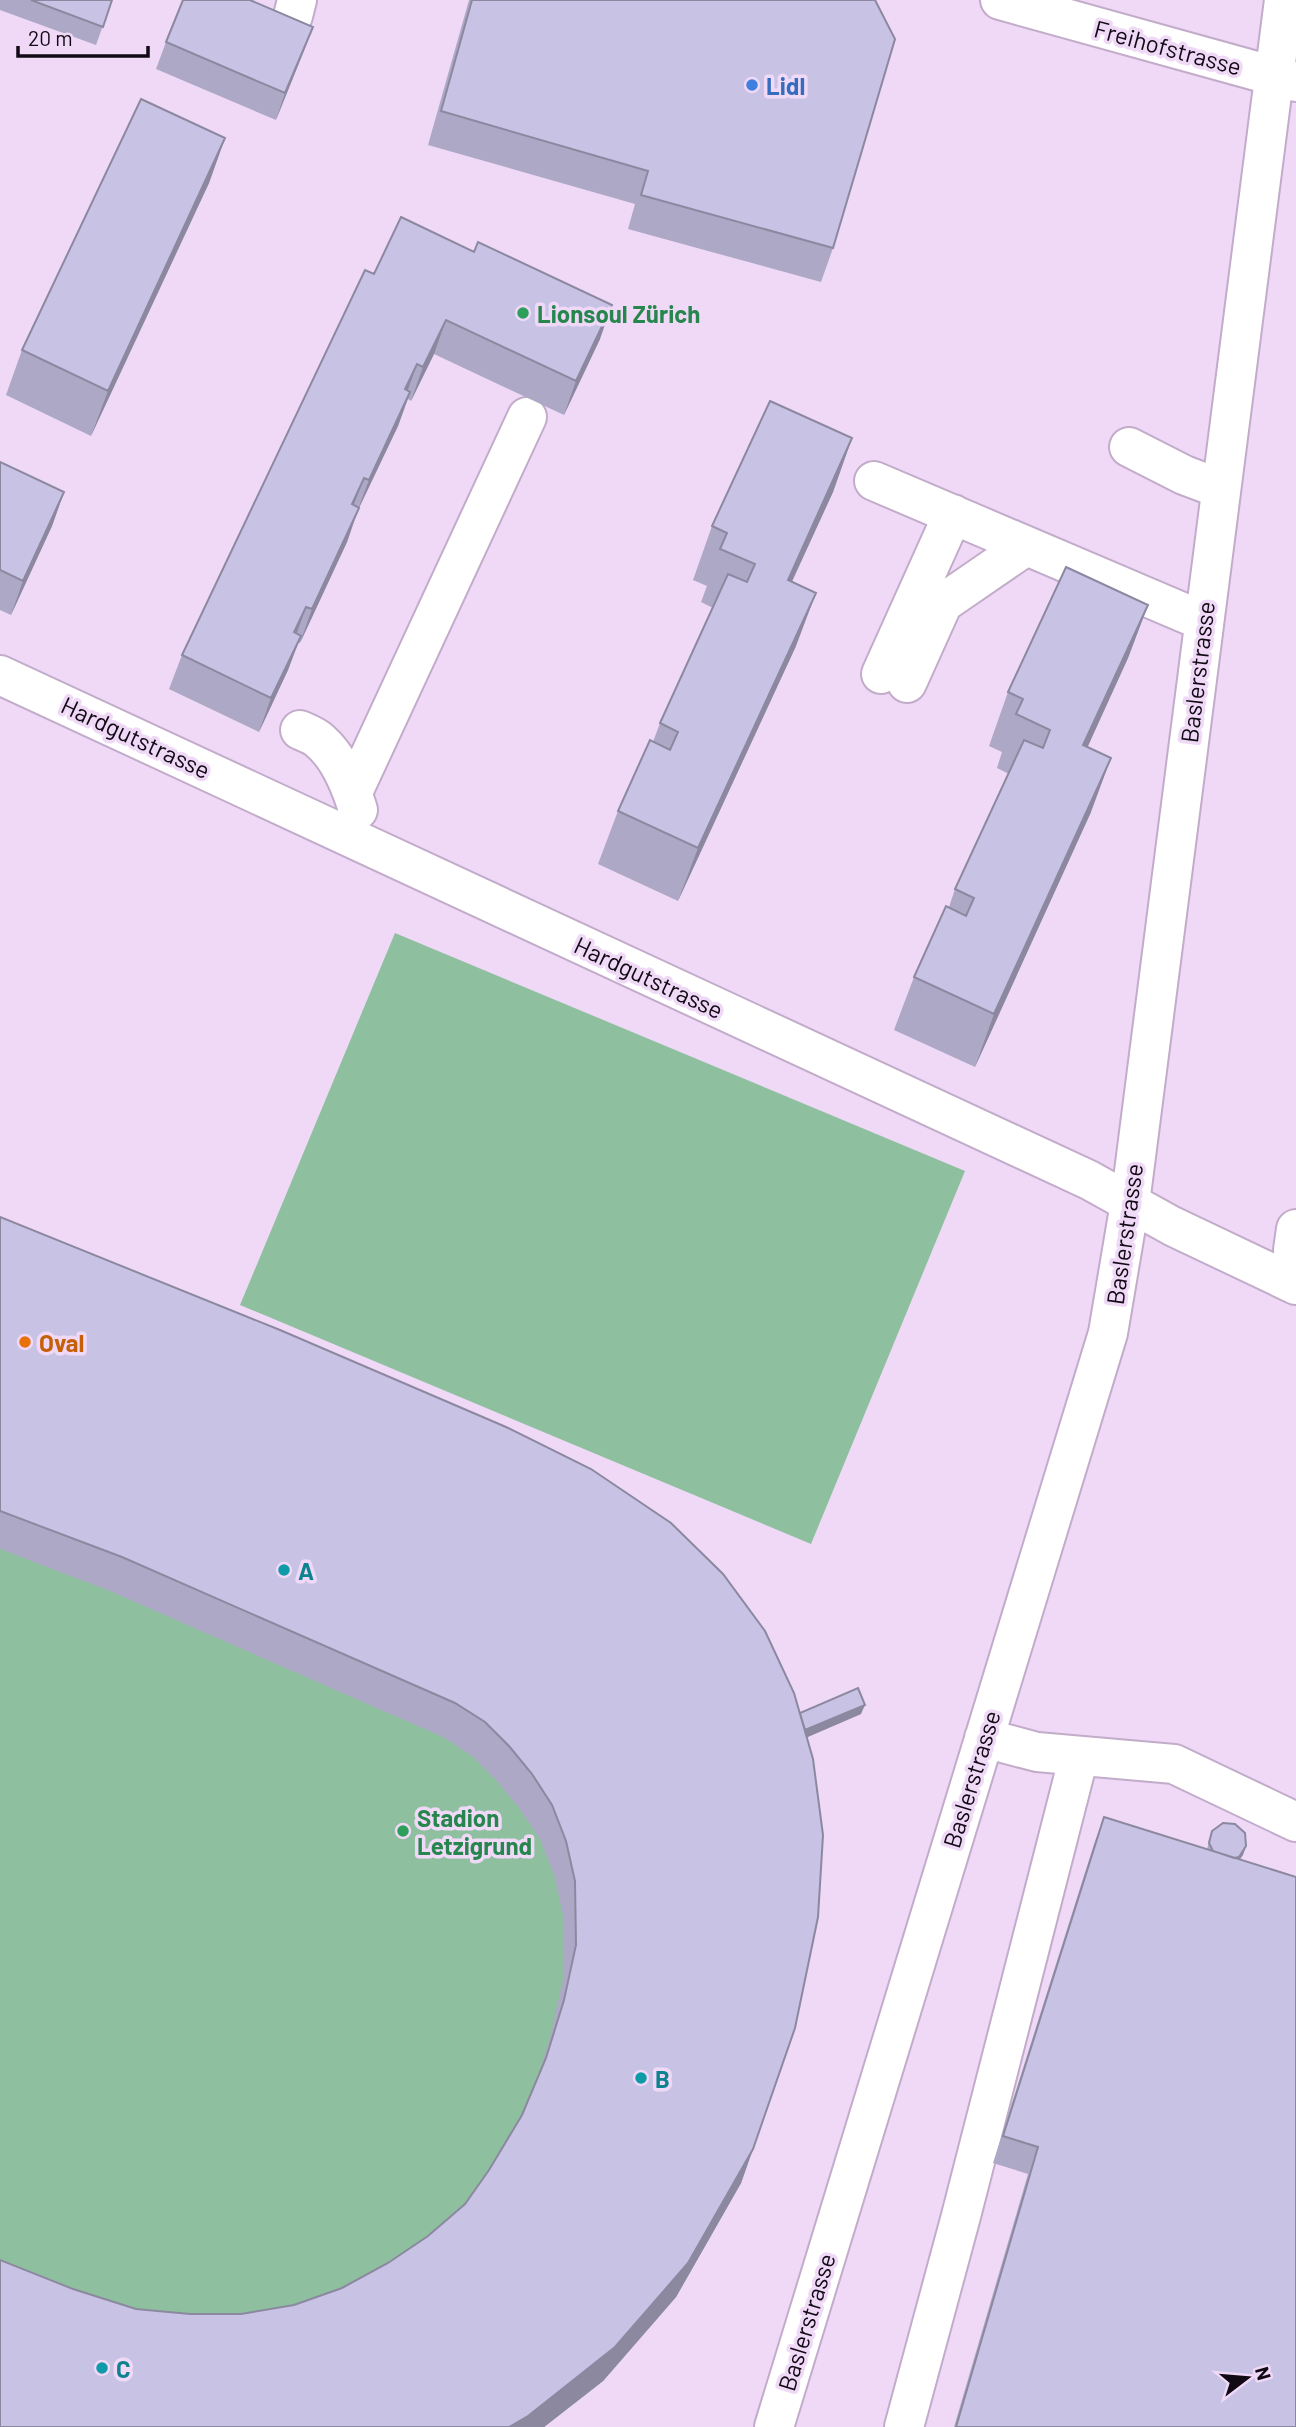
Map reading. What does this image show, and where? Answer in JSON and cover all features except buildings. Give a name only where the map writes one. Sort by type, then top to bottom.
[{"type":"street","name":"Freihofstrasse","points":[[1000,0],[1285,79]]},
{"type":"street","name":"Baslerstrasse","points":[[774,2427],[1108,1333],[1130,1203],[1221,489],[1285,79],[1284,0]]},
{"type":"street","points":[[353,792],[527,417]]},
{"type":"street","points":[[1129,447],[1184,475],[1221,489]]},
{"type":"street","points":[[874,481],[1203,621]]},
{"type":"street","points":[[953,514],[894,678],[943,603],[1026,546]]},
{"type":"street","name":"Hardgutstrasse","points":[[0,675],[1089,1180],[1172,1226],[1295,1284]]},
{"type":"street","points":[[300,730],[320,741],[338,763],[353,792],[371,849]]},
{"type":"street","points":[[1295,1284],[1293,1250],[1296,1229]]},
{"type":"street","points":[[984,1738],[1037,1752],[1174,1764],[1296,1822]]},
{"type":"street","points":[[904,2427],[1079,1756]]},
{"type":"green space","points":[[395,933],[965,1171],[811,1544],[240,1305]]},
{"type":"green space","name":"Stadion Letzigrund","points":[[0,1255],[782,2062],[741,2183],[676,2297],[603,2381],[544,2427],[0,2427]]},
{"type":"place","name":"Lidl","points":[[752,85]]},
{"type":"place","name":"Lionsoul Zürich","points":[[523,313]]},
{"type":"place","name":"Oval","points":[[25,1342]]},
{"type":"place","name":"A","points":[[284,1570]]},
{"type":"place","name":"Stadion Letzigrund","points":[[403,1831]]},
{"type":"place","name":"B","points":[[641,2078]]},
{"type":"place","name":"C","points":[[102,2368]]}]
